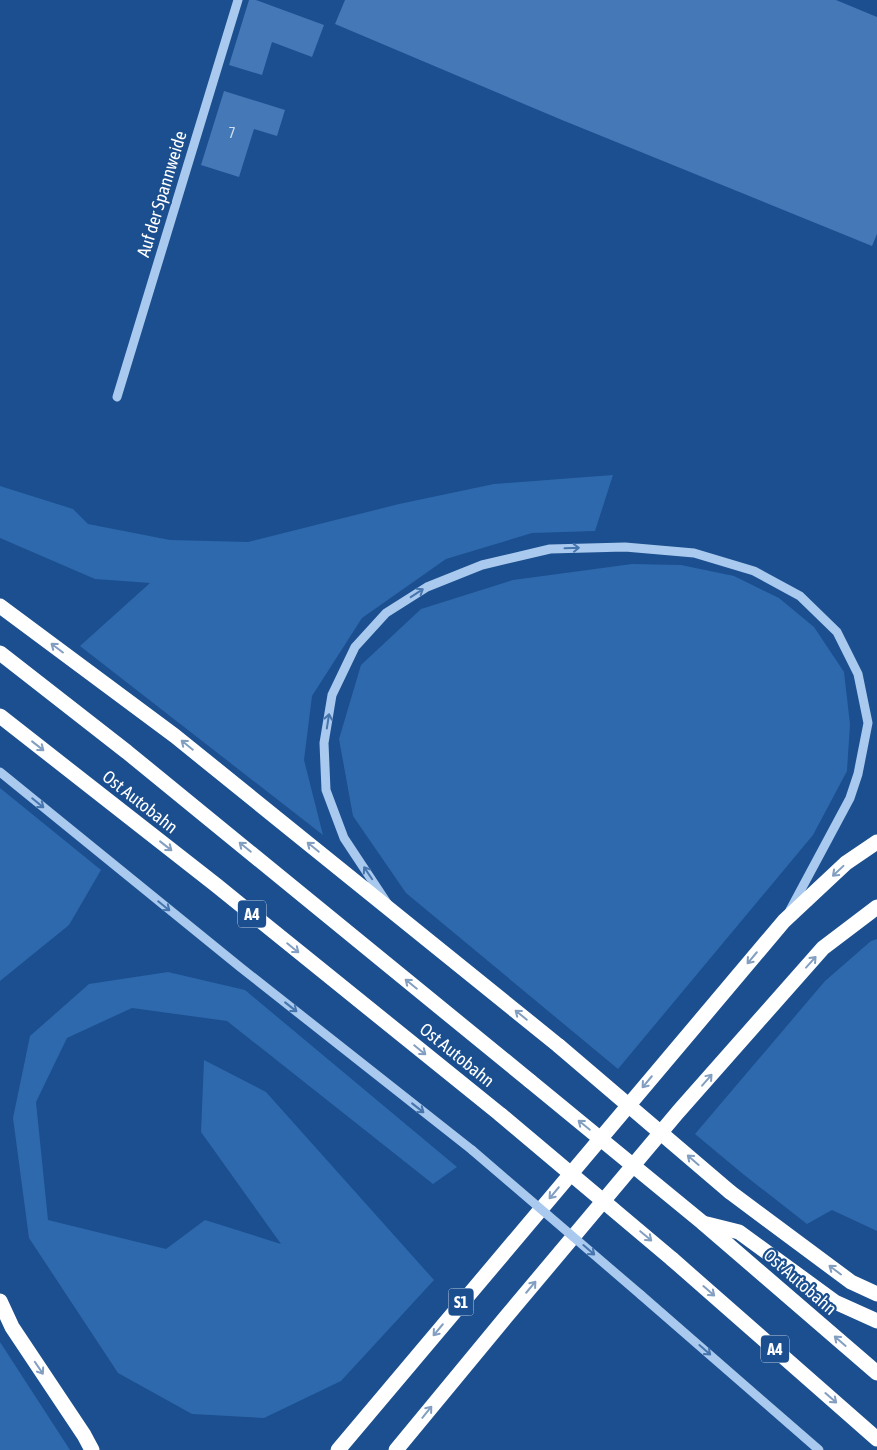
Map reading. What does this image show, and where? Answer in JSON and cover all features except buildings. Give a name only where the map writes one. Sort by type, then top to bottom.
[{"type":"highway","points":[[0,606],[175,736],[559,1046],[730,1192],[851,1282],[877,1294]]},
{"type":"highway","name":"Ost Autobahn","points":[[0,653],[178,793],[703,1223],[877,1373]]},
{"type":"highway","name":"Ost Autobahn","points":[[0,716],[216,885],[501,1116],[672,1259],[877,1439]]},
{"type":"highway","points":[[784,921],[846,863],[877,842]]},
{"type":"highway","name":"S1","points":[[396,1450],[678,1112],[823,948],[877,907]]},
{"type":"highway","name":"S1","points":[[338,1450],[784,921]]},
{"type":"highway","points":[[703,1223],[739,1232],[835,1302],[877,1321]]},
{"type":"highway","points":[[0,1301],[12,1327],[92,1450]]},
{"type":"street","name":"Auf der Spannweide","points":[[117,397],[238,0]]},
{"type":"street","points":[[394,913],[344,838],[326,790],[324,743],[332,695],[354,646],[386,613],[427,587],[482,564],[550,549],[625,547],[694,553],[754,570],[800,596],[837,632],[858,674],[868,723],[858,774],[850,798],[784,921]]},
{"type":"street","points":[[0,772],[240,967],[472,1150],[819,1450]]},
{"type":"shaded area","points":[[613,475],[595,531],[532,533],[446,559],[362,618],[312,696],[304,760],[323,835],[80,646],[150,583],[95,579],[0,538],[0,486],[73,509],[88,524],[170,540],[248,542],[399,504],[494,484]]},
{"type":"shaded area","points":[[632,564],[681,565],[734,576],[779,598],[814,627],[844,672],[850,724],[847,771],[813,835],[618,1069],[406,893],[353,816],[339,739],[361,665],[421,609],[513,580]]},
{"type":"shaded area","points":[[0,788],[101,870],[69,925],[0,981]]},
{"type":"shaded area","points":[[877,939],[877,1231],[832,1210],[807,1224],[695,1134],[825,981],[871,941]]},
{"type":"shaded area","points":[[168,972],[245,990],[457,1167],[433,1184],[227,1021],[132,1008],[67,1038],[36,1102],[48,1220],[166,1249],[205,1220],[281,1244],[201,1132],[204,1060],[266,1092],[434,1280],[341,1381],[264,1418],[192,1414],[118,1373],[29,1238],[13,1118],[30,1036],[89,984]]},
{"type":"shaded area","points":[[0,1342],[70,1450],[0,1450]]}]
